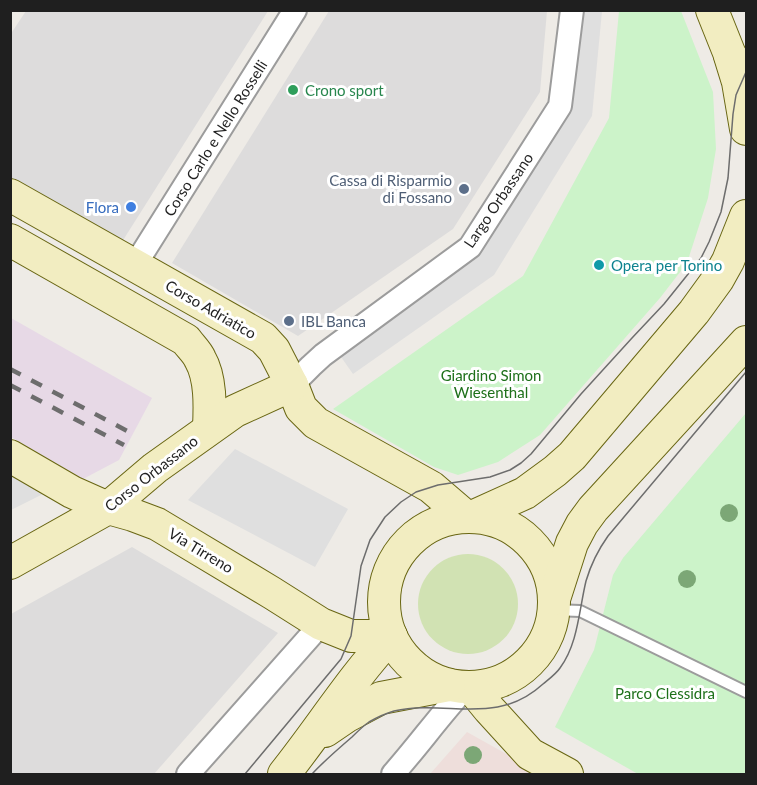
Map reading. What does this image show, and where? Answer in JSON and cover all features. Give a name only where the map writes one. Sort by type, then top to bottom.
[{"type":"street","name":"Corso Carlo e Nello Rosselli","points":[[135,266],[295,10]]},
{"type":"street","name":"Largo Orbassano","points":[[297,397],[311,366],[323,355],[470,247],[560,105],[572,10]]},
{"type":"street","points":[[712,10],[738,66],[738,82],[747,129]]},
{"type":"street","name":"Corso Adriatico","points":[[10,195],[263,338],[274,350],[297,397],[316,423],[431,487],[469,517]]},
{"type":"street","points":[[567,774],[530,754],[469,692],[431,678],[414,667],[400,652],[385,618],[385,589],[390,569],[407,543],[424,529],[442,521],[469,517],[525,494],[572,456],[694,312],[728,261],[747,216]]},
{"type":"street","points":[[10,240],[186,340],[201,359],[208,383],[209,428]]},
{"type":"street","points":[[309,742],[347,716],[381,698],[469,692],[494,684],[524,667],[538,652],[545,639],[572,543],[582,524],[593,509],[747,342]]},
{"type":"street","name":"Corso Orbassano","points":[[10,563],[108,508],[155,468],[235,411],[258,400],[297,397]]},
{"type":"street","name":"Via Tirreno","points":[[10,456],[72,492],[108,508],[157,524],[321,624],[351,636],[391,636]]},
{"type":"street","points":[[469,517],[491,520],[505,525],[519,533],[532,545],[549,572],[554,605]]},
{"type":"street","points":[[189,774],[321,624]]},
{"type":"street","points":[[284,774],[353,680],[391,636]]},
{"type":"street","points":[[393,774],[446,709],[469,692]]},
{"type":"lane","points":[[554,605],[580,611],[747,692]]},
{"type":"shaded area","points":[[26,11],[268,11],[120,245],[11,183],[10,35]]},
{"type":"shaded area","points":[[329,11],[547,11],[540,92],[453,229],[298,336],[172,263]]},
{"type":"shaded area","points":[[571,11],[602,11],[592,116],[494,275],[353,374],[334,347],[470,247],[560,106]]},
{"type":"shaded area","points":[[11,318],[152,398],[119,460],[83,479],[11,437]]},
{"type":"shaded area","points":[[235,449],[348,509],[315,567],[188,500]]},
{"type":"shaded area","points":[[11,456],[61,485],[11,510]]},
{"type":"shaded area","points":[[132,547],[278,633],[154,774],[11,774],[11,614]]},
{"type":"shaded area","points":[[467,732],[542,774],[430,774]]},
{"type":"green space","name":"Giardino Simon Wiesenthal","points":[[619,11],[681,11],[713,92],[716,149],[708,198],[687,263],[660,298],[540,435],[498,462],[458,475],[434,467],[333,409],[523,276],[609,118]]},
{"type":"green space","name":"Parco Clessidra","points":[[746,413],[746,774],[638,774],[555,727],[594,650],[613,575],[623,558]]},
{"type":"green space","points":[[468,554],[496,562],[510,576],[518,604],[510,632],[496,646],[468,654],[440,646],[426,632],[418,604],[426,576],[440,562]]},
{"type":"tram line","points":[[245,774],[341,659],[351,636],[361,566],[370,540],[385,517],[416,492],[438,485],[490,477],[510,470],[521,463],[664,304],[701,258],[721,212],[728,178],[736,95],[746,72]]},
{"type":"tram line","points":[[312,774],[365,725],[385,714],[414,708],[471,709],[507,705],[525,697],[554,674],[566,659],[571,648],[586,581],[604,541],[746,372]]},
{"type":"railway","points":[[10,369],[131,433]]},
{"type":"railway","points":[[10,385],[124,445]]},
{"type":"place","name":"Crono sport","points":[[293,90]]},
{"type":"place","name":"Cassa di Risparmio di Fossano","points":[[464,189]]},
{"type":"place","name":"Flora","points":[[131,207]]},
{"type":"place","name":"Opera per Torino","points":[[599,265]]},
{"type":"place","name":"IBL Banca","points":[[289,321]]}]
